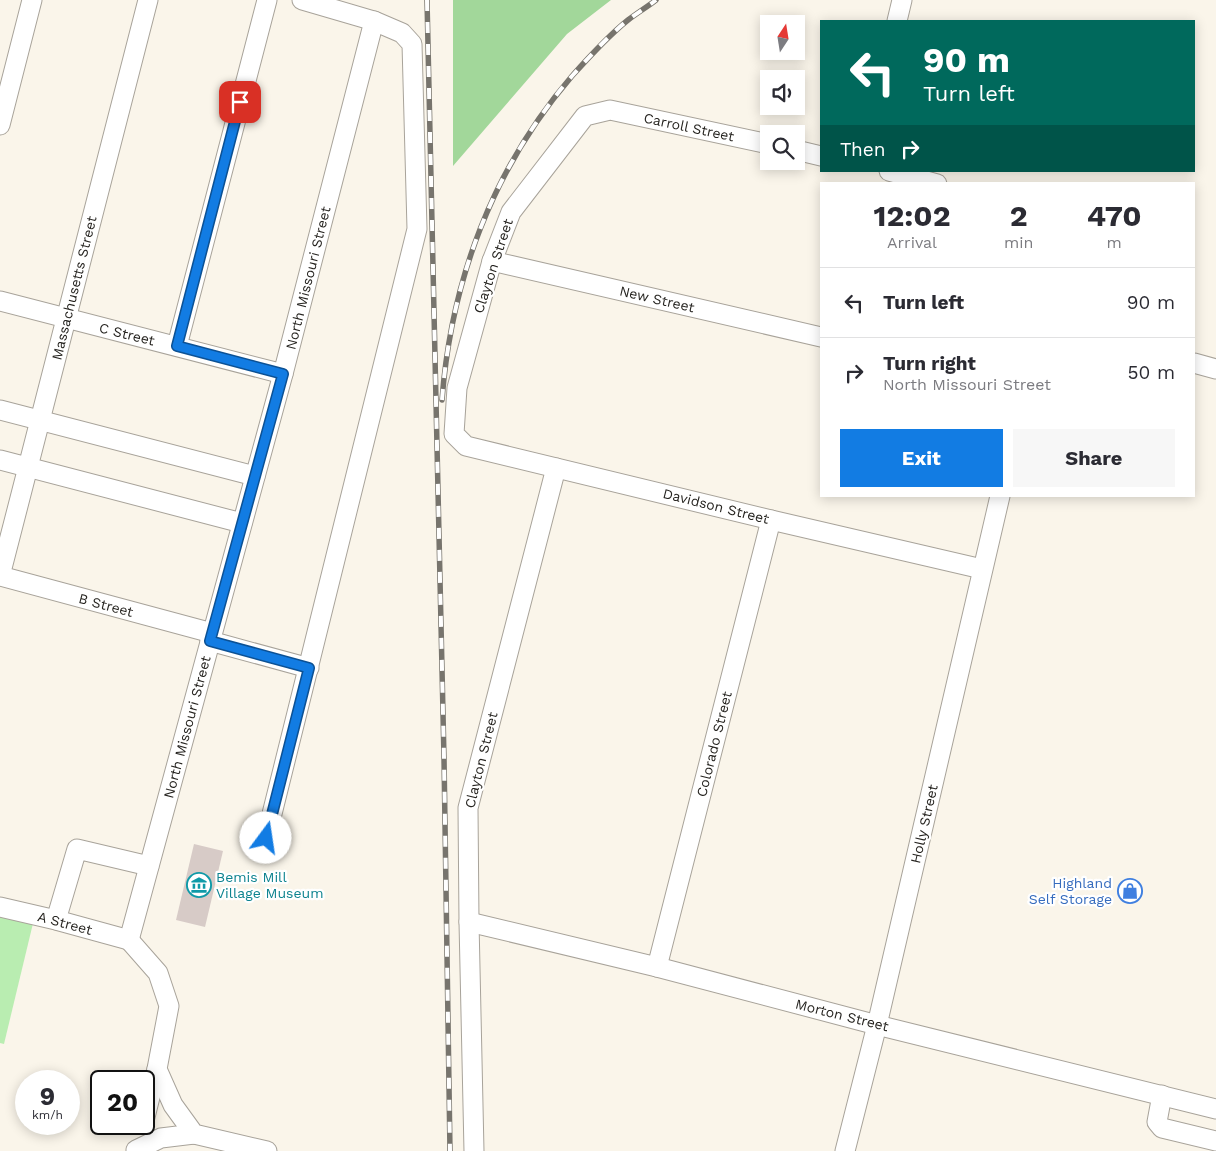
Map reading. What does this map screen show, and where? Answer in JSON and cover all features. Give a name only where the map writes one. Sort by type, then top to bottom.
[{"type":"street","points":[[0,125],[32,0]]},
{"type":"street","name":"Massachusetts Street","points":[[0,576],[148,0]]},
{"type":"street","points":[[177,346],[267,0]]},
{"type":"street","points":[[266,838],[417,229],[412,44],[402,33],[374,21],[302,0]]},
{"type":"street","points":[[897,20],[902,0]]},
{"type":"street","name":"North Missouri Street","points":[[129,940],[283,374],[374,21]]},
{"type":"street","name":"Carroll Street","points":[[610,110],[760,142]]},
{"type":"street","name":"Clayton Street","points":[[454,434],[457,388],[492,261],[511,212],[585,116],[610,110]]},
{"type":"street","points":[[805,152],[820,156]]},
{"type":"street","points":[[893,172],[930,182]]},
{"type":"street","name":"New Street","points":[[492,261],[820,337]]},
{"type":"street","name":"C Street","points":[[0,300],[283,374]]},
{"type":"street","points":[[1195,363],[1216,369]]},
{"type":"street","points":[[0,410],[255,476]]},
{"type":"street","name":"Davidson Street","points":[[454,434],[466,446],[982,569]]},
{"type":"street","points":[[0,460],[242,523]]},
{"type":"street","name":"Clayton Street","points":[[474,1151],[468,808],[556,468]]},
{"type":"street","name":"Holly Street","points":[[845,1151],[877,1024],[1000,497]]},
{"type":"street","name":"Colorado Street","points":[[657,967],[772,520]]},
{"type":"street","name":"B Street","points":[[0,576],[211,637],[309,668]]},
{"type":"street","points":[[56,920],[77,849],[149,866]]},
{"type":"street","name":"A Street","points":[[0,907],[129,940]]},
{"type":"street","name":"Morton Street","points":[[469,922],[657,967],[1216,1109]]},
{"type":"street","points":[[129,940],[158,973],[169,1006],[155,1077]]},
{"type":"street","points":[[157,1069],[173,1105],[194,1134]]},
{"type":"street","points":[[1162,1096],[1157,1122],[1162,1128],[1216,1141]]},
{"type":"street","points":[[136,1150],[161,1138],[194,1134],[267,1151]]},
{"type":"street","points":[[136,1150],[140,1135]]},
{"type":"green space","points":[[453,0],[611,0],[567,34],[453,166]]},
{"type":"green space","points":[[0,907],[35,915],[4,1044],[0,1043]]},
{"type":"building","name":"Bemis Mill Village Museum","points":[[194,844],[223,851],[205,927],[176,920]]},
{"type":"railway","points":[[427,0],[444,758],[450,1151]]},
{"type":"railway","points":[[442,400],[447,355],[466,269],[499,187],[544,111],[572,76],[613,33],[656,0]]},
{"type":"place","name":"Bemis Mill Village Museum","points":[[199,885]]},
{"type":"place","name":"Highland Self Storage","points":[[1130,891]]},
{"type":"route","points":[[240,102],[177,346],[283,374],[210,641],[309,668],[266,838]]}]
